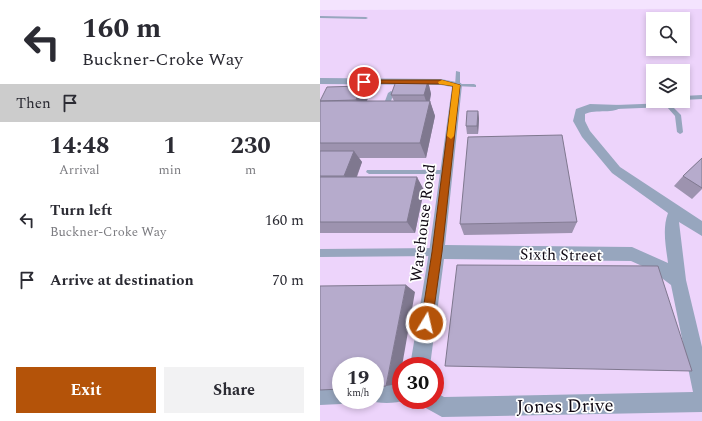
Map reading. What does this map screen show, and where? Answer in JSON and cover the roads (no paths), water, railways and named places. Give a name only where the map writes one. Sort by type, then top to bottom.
[{"type":"street","points":[[320,81],[441,82],[457,79]]},
{"type":"street","name":"Warehouse Road","points":[[421,357],[437,252],[457,79]]},
{"type":"street","points":[[616,107],[590,106],[580,112],[580,121],[586,134],[616,170],[701,228]]},
{"type":"street","points":[[676,211],[672,222],[672,232],[678,280],[702,389]]},
{"type":"street","name":"Sixth Street","points":[[437,252],[632,254],[657,265],[678,280]]},
{"type":"street","points":[[320,395],[332,394]]},
{"type":"street","name":"Jones Drive","points":[[444,407],[702,402]]},
{"type":"lane","points":[[320,17],[366,18]]},
{"type":"lane","points":[[457,79],[474,86]]},
{"type":"lane","points":[[385,109],[391,93]]},
{"type":"lane","points":[[690,98],[702,97]]},
{"type":"lane","points":[[616,107],[646,105]]},
{"type":"lane","points":[[673,108],[678,115],[680,132]]},
{"type":"lane","points":[[369,172],[446,172]]},
{"type":"lane","points":[[320,253],[437,252]]}]
